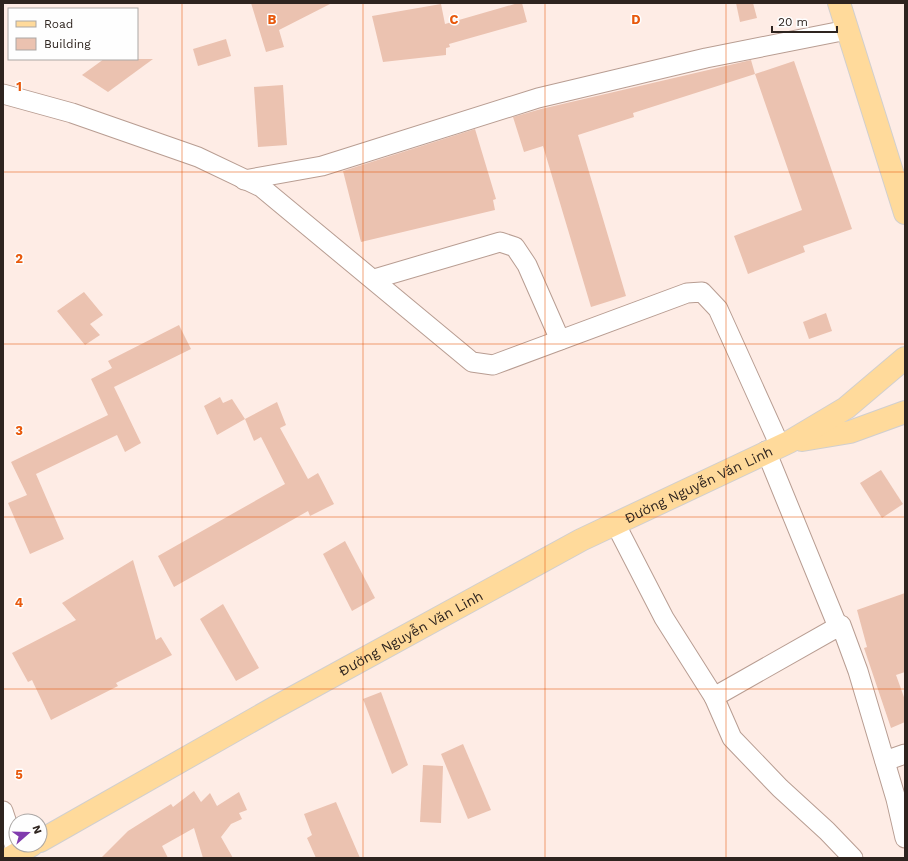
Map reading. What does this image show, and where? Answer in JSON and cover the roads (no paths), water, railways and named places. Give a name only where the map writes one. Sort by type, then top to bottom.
[{"type":"main road","points":[[839,3],[905,213]]},
{"type":"main road","name":"Đường Nguyễn Văn Linh","points":[[48,836],[281,704],[581,540],[616,525],[779,446],[846,408],[905,358]]},
{"type":"main road","name":"Đường Nguyễn Văn Linh","points":[[779,446],[850,432],[905,412]]},
{"type":"street","points":[[244,180],[322,166],[538,98],[706,58],[847,30]]},
{"type":"street","points":[[3,94],[72,113],[198,157],[261,187],[374,279],[472,362],[493,365],[687,293],[702,292],[718,309],[779,446],[838,627]]},
{"type":"street","points":[[374,279],[500,242],[515,247],[527,265],[560,340]]},
{"type":"street","points":[[616,525],[664,618],[714,697],[732,738],[780,788],[827,831],[853,858]]},
{"type":"street","points":[[714,697],[841,625],[858,671],[905,838]]},
{"type":"street","points":[[884,761],[905,754]]},
{"type":"street","points":[[3,812],[8,824]]}]
